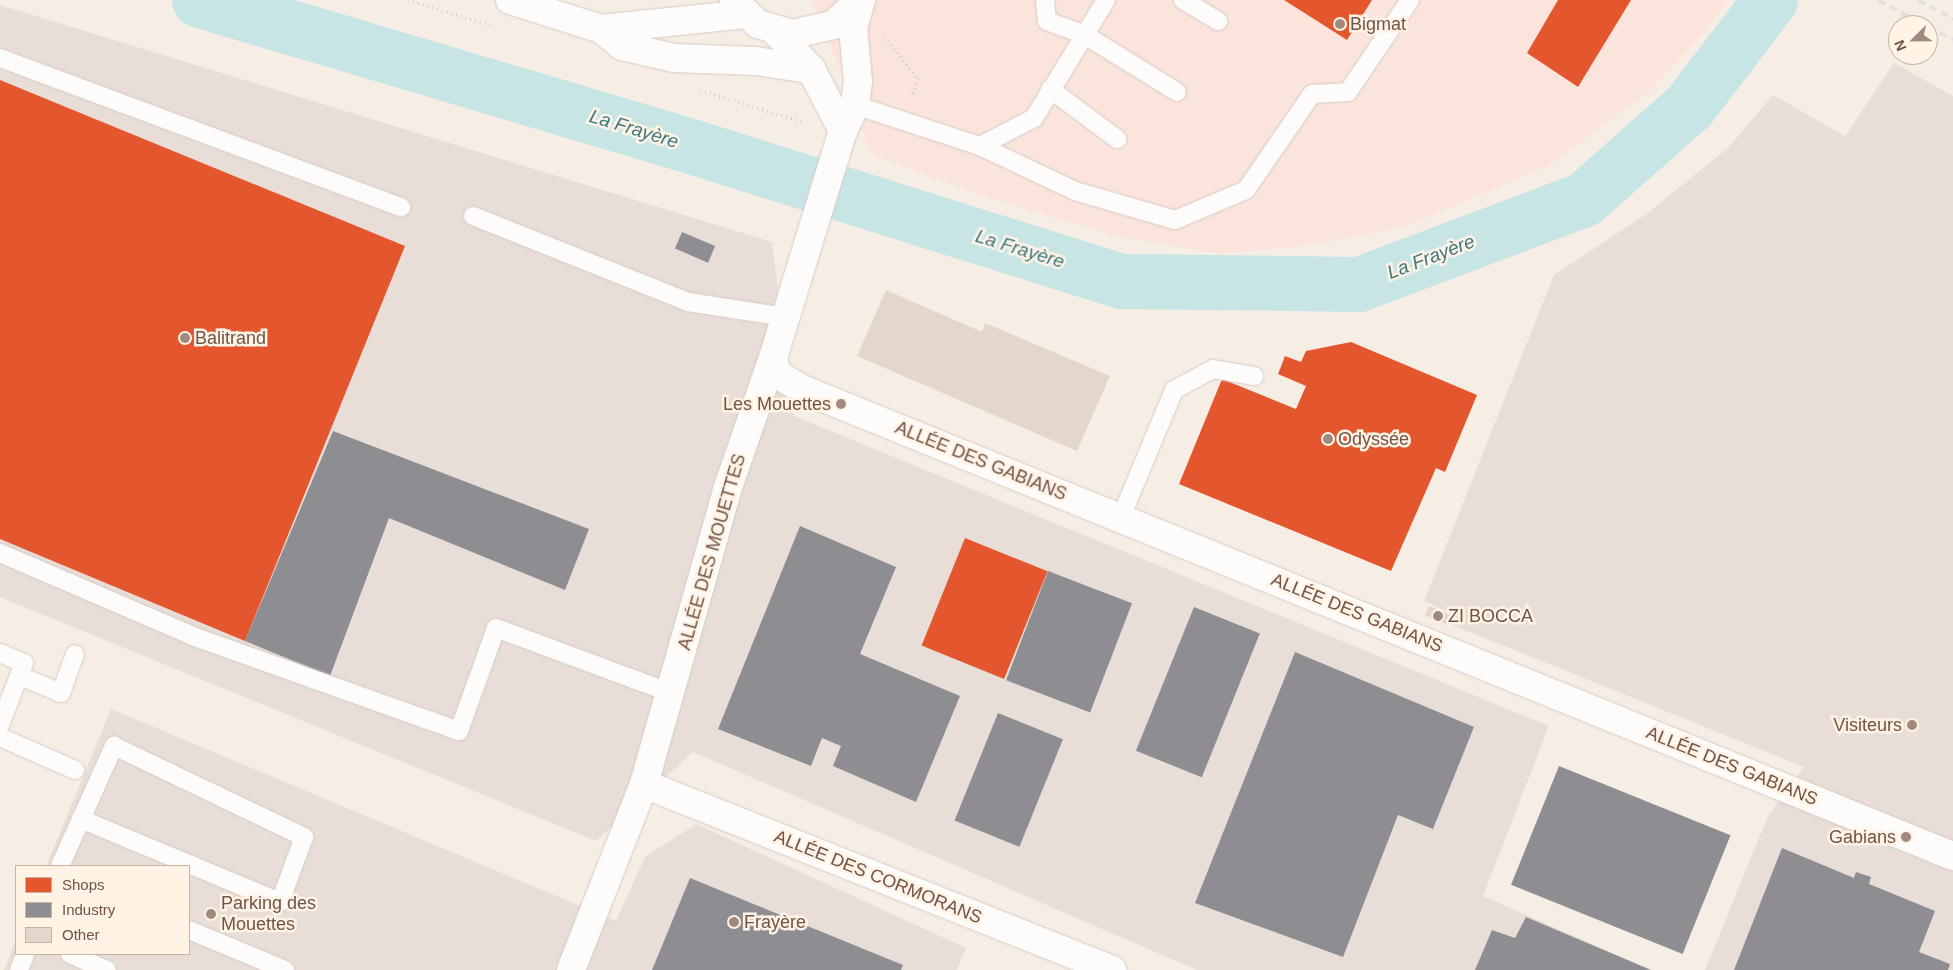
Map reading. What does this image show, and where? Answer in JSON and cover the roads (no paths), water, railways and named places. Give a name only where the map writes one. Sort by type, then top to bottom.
[{"type":"street","points":[[510,0],[602,29],[622,46],[674,58],[755,61],[811,69]]},
{"type":"street","points":[[774,30],[793,34],[814,32],[833,25],[861,0]]},
{"type":"street","name":"ALLÉE DES MOUETTES","points":[[570,970],[644,784],[727,490],[773,358],[807,246],[854,105],[858,81],[852,28],[861,0]]},
{"type":"street","points":[[602,29],[739,7],[774,30],[811,69],[840,143]]},
{"type":"street","name":"ALLÉE DES GABIANS","points":[[773,358],[777,374],[790,383],[1953,856]]},
{"type":"street","name":"ALLÉE DES CORMORANS","points":[[644,784],[1112,970]]},
{"type":"lane","points":[[1045,0],[1047,21],[1085,35],[1177,92]]},
{"type":"lane","points":[[980,146],[1034,118],[1106,0]]},
{"type":"lane","points":[[1183,0],[1218,21]]},
{"type":"lane","points":[[854,105],[904,119],[980,146],[1075,191],[1175,220],[1246,190],[1312,94],[1348,92],[1410,0]]},
{"type":"lane","points":[[0,58],[401,207]]},
{"type":"lane","points":[[1050,89],[1117,139]]},
{"type":"lane","points":[[473,216],[688,302],[785,317]]},
{"type":"lane","points":[[1120,517],[1174,390],[1213,369],[1254,376]]},
{"type":"lane","points":[[0,553],[195,636],[459,731],[496,628],[671,693]]},
{"type":"lane","points":[[0,653],[24,662],[0,725]]},
{"type":"lane","points":[[20,676],[61,693],[75,654]]},
{"type":"lane","points":[[0,737],[75,770]]},
{"type":"lane","points":[[60,865],[81,819],[114,746],[304,837],[280,902],[81,819]]},
{"type":"lane","points":[[190,930],[285,970]]},
{"type":"lane","points":[[19,970],[25,955]]},
{"type":"lane","points":[[72,955],[107,970]]},
{"type":"waterway","name":"La Frayère","points":[[199,0],[681,143],[1122,281],[1359,284],[1584,199],[1689,106],[1770,0]]},
{"type":"railway","points":[[1878,0],[1906,15]]},
{"type":"railway","points":[[1918,0],[1953,19]]},
{"type":"railway","points":[[1938,32],[1953,40]]},
{"type":"place","name":"Bigmat","points":[[1340,24]]},
{"type":"place","name":"Balitrand","points":[[185,338]]},
{"type":"place","name":"Les Mouettes","points":[[841,404]]},
{"type":"place","name":"Odyssée","points":[[1328,439]]},
{"type":"place","name":"ZI BOCCA","points":[[1438,616]]},
{"type":"place","name":"Visiteurs","points":[[1912,725]]},
{"type":"place","name":"Gabians","points":[[1906,837]]},
{"type":"place","name":"Parking des Mouettes","points":[[211,914]]},
{"type":"place","name":"Frayère","points":[[734,922]]}]
